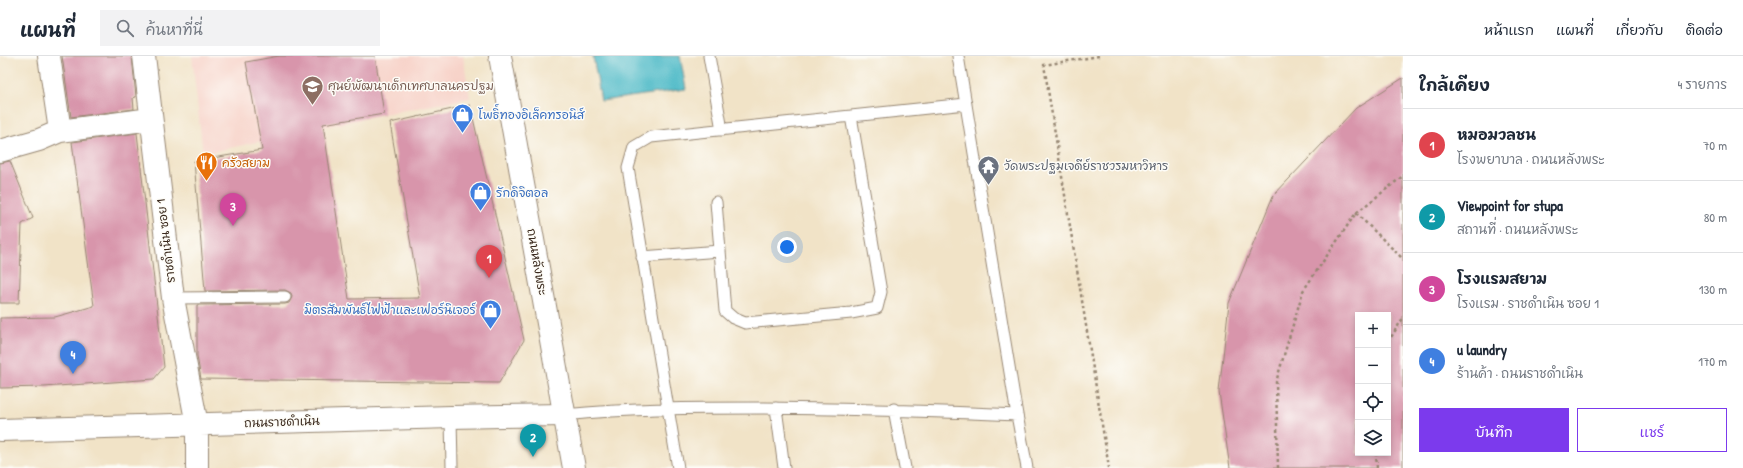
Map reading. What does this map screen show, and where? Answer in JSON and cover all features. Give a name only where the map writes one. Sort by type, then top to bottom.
[{"type":"street","points":[[49,56],[60,131]]},
{"type":"street","name":"ราชดำเนิน ซอย 1","points":[[144,56],[173,298],[197,425],[198,468]]},
{"type":"street","name":"ถนนหลังพระ","points":[[500,56],[574,468]]},
{"type":"street","points":[[0,151],[39,140],[60,131],[151,119]]},
{"type":"street","name":"ถนนราชดำเนิน","points":[[0,430],[451,416],[564,415]]},
{"type":"lane","points":[[709,56],[722,130]]},
{"type":"lane","points":[[958,56],[1016,415],[1027,468]]},
{"type":"lane","points":[[678,468],[628,168],[634,147],[651,137],[966,104]]},
{"type":"lane","points":[[716,202],[724,311],[733,318],[745,323],[851,313],[877,308],[881,292],[851,116]]},
{"type":"lane","points":[[642,257],[720,251]]},
{"type":"lane","points":[[173,298],[285,296]]},
{"type":"lane","points":[[564,415],[615,410],[667,408],[894,409],[1016,415]]},
{"type":"lane","points":[[776,408],[784,468]]},
{"type":"lane","points":[[894,409],[904,468]]},
{"type":"lane","points":[[451,416],[452,468]]},
{"type":"path","points":[[1099,56],[1044,65],[1110,468]]},
{"type":"path","points":[[1278,468],[1276,382],[1303,291],[1356,213],[1403,176]]},
{"type":"path","points":[[1356,213],[1403,259]]},
{"type":"path","points":[[1391,337],[1403,318]]},
{"type":"path","points":[[1376,456],[1377,468]]},
{"type":"shaded area","name":"ศุนย์พัฒนาเด็กเทศบาลนครปฐม","points":[[192,56],[463,56],[470,98],[384,114],[203,154]]},
{"type":"water","points":[[593,56],[680,56],[686,89],[601,101]]},
{"type":"building","points":[[62,56],[132,56],[136,97],[133,98],[134,109],[71,117]]},
{"type":"building","points":[[279,56],[375,56],[384,114],[323,124],[349,299],[420,298],[390,123],[470,105],[524,340],[499,383],[201,379],[197,356],[197,305],[285,304],[289,303],[292,297],[291,293],[285,290],[205,291],[194,161],[262,150],[246,62]]},
{"type":"building","points":[[1403,78],[1403,468],[1230,468],[1219,392],[1229,303],[1273,196],[1356,108]]},
{"type":"building","points":[[137,133],[164,367],[154,379],[44,387],[0,388],[0,318],[55,317],[94,306],[72,142]]},
{"type":"building","points":[[10,161],[33,218],[22,224],[19,303],[0,303],[0,163]]},
{"type":"place","name":"ศุนย์พัฒนาเด็กเทศบาลนครปฐม","points":[[312,106]]},
{"type":"place","name":"โพธิ์ทองอิเล็คทรอนิส์","points":[[462,134]]},
{"type":"place","name":"ครัวสยาม","points":[[206,182]]},
{"type":"place","name":"วัดพระปฐมเจดีย์ราชวรมหาวิหาร","points":[[989,186]]},
{"type":"place","name":"รักดิจิตอล","points":[[481,212]]},
{"type":"place","name":"โรงแรมสยาม","points":[[233,226]]},
{"type":"place","name":"หมอมวลชน","points":[[489,278]]},
{"type":"place","name":"มิตรสัมพันธ์ไฟฟ้าและเฟอร์นิเจอร์","points":[[491,330]]},
{"type":"place","name":"u laundry","points":[[73,374]]},
{"type":"place","name":"Viewpoint for stupa","points":[[533,457]]}]
